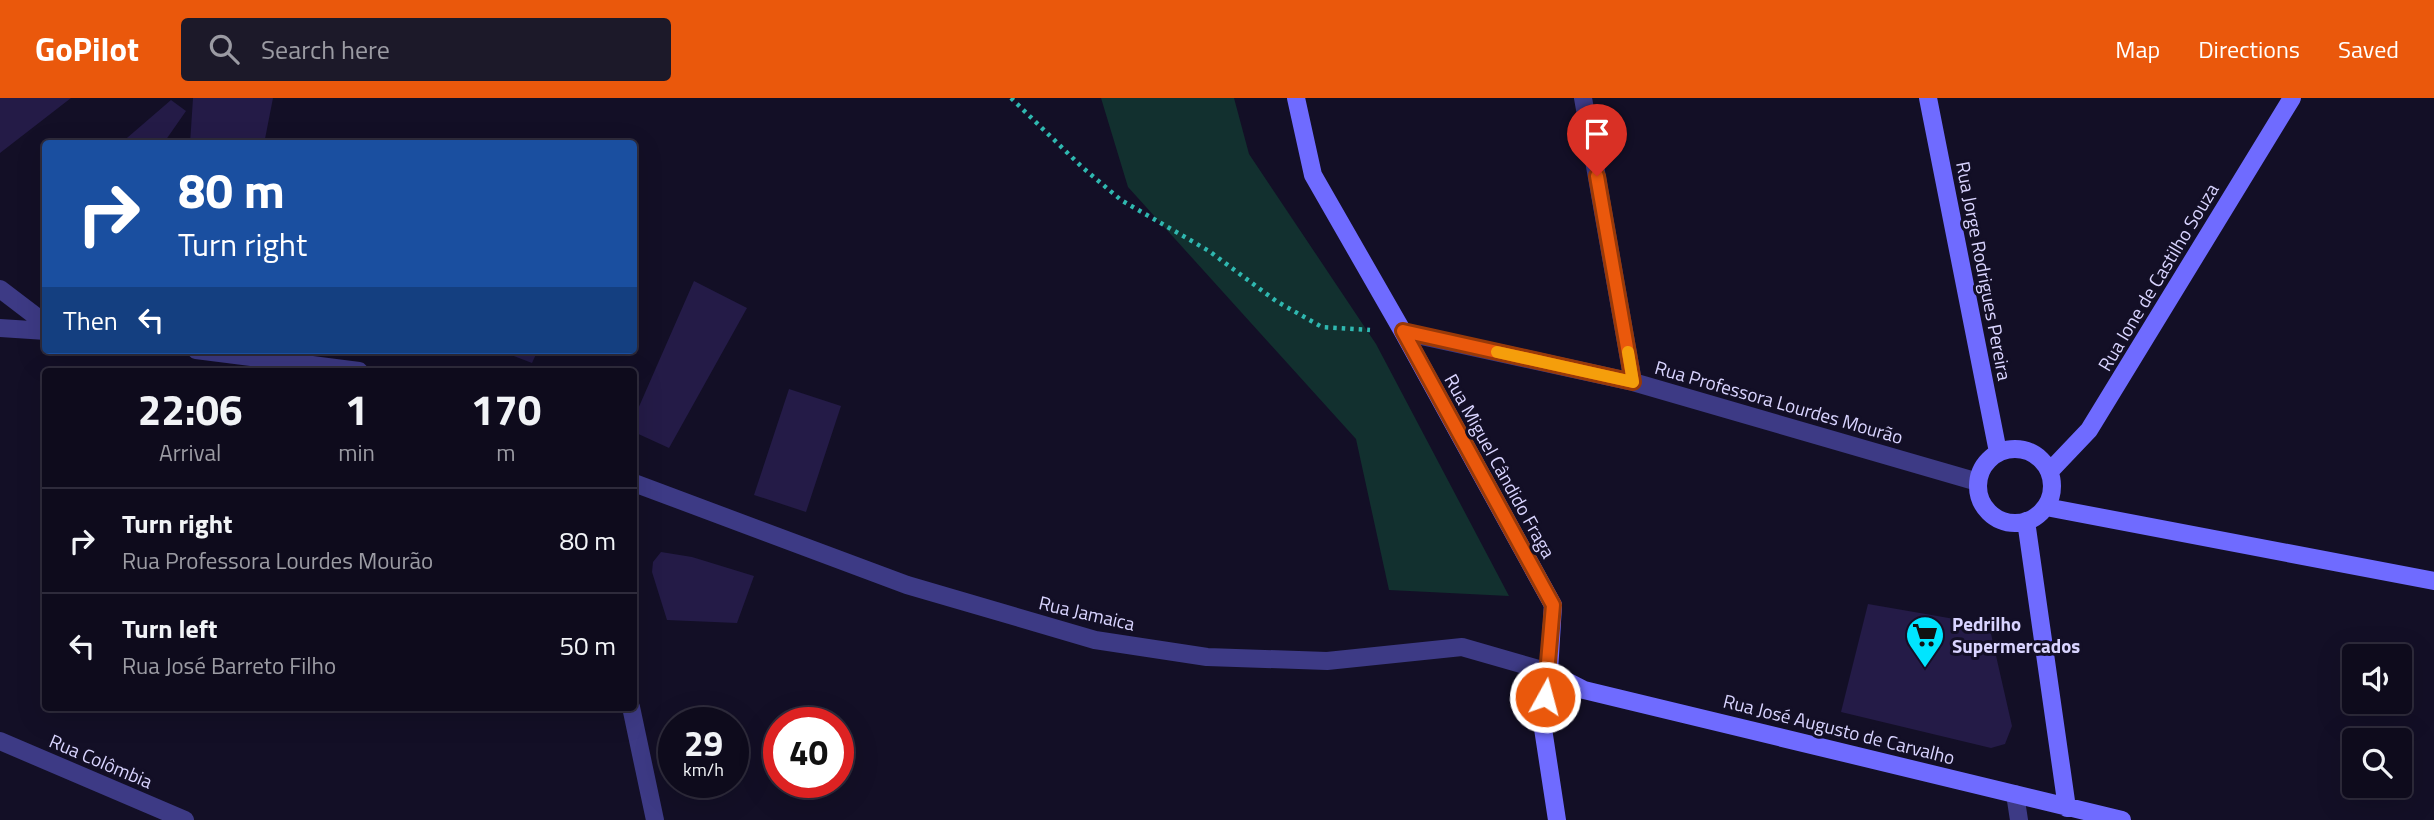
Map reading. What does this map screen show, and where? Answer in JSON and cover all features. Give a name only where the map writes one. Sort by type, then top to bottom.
[{"type":"street","name":"Rua Miguel Cândido Fraga","points":[[1296,98],[1313,175],[1403,331],[1553,605],[1549,672],[1542,722],[1557,820]]},
{"type":"street","points":[[1583,98],[1633,382]]},
{"type":"street","name":"Rua Jorge Rodrigues Pereira","points":[[1928,98],[1998,452]]},
{"type":"street","name":"Rua Ione de Castilho Souza","points":[[2050,471],[2089,430],[2292,98]]},
{"type":"street","points":[[0,289],[42,321]]},
{"type":"street","points":[[0,328],[42,331]]},
{"type":"street","name":"Rua Professora Lourdes Mourão","points":[[1403,331],[1633,382],[1978,482]]},
{"type":"street","points":[[228,354],[336,368]]},
{"type":"street","points":[[2022,449],[2034,453],[2050,471],[2053,484],[2046,507],[2026,522],[2002,521],[1992,515],[1979,494],[1981,470],[1998,452],[2022,449]]},
{"type":"street","name":"Rua Jamaica","points":[[637,484],[907,585],[1095,640],[1207,657],[1328,661],[1462,647],[1549,672]]},
{"type":"street","points":[[2046,507],[2434,581]]},
{"type":"street","points":[[2026,522],[2067,808]]},
{"type":"street","name":"Rua José Augusto de Carvalho","points":[[1549,672],[1584,690],[2122,820]]},
{"type":"street","points":[[632,711],[655,820]]},
{"type":"street","name":"Rua Colômbia","points":[[0,741],[185,820]]},
{"type":"street","points":[[2015,794],[2019,820]]},
{"type":"path","points":[[1010,98],[1121,200],[1209,251],[1276,301],[1322,327],[1403,331]]},
{"type":"green space","points":[[1101,98],[1234,98],[1249,154],[1376,344],[1509,596],[1389,590],[1356,439],[1128,187]]},
{"type":"building","points":[[0,98],[71,98],[0,153]]},
{"type":"building","points":[[193,98],[273,98],[265,140],[190,140]]},
{"type":"building","points":[[171,100],[186,111],[166,140],[125,140]]},
{"type":"building","points":[[694,281],[747,308],[669,448],[637,433],[637,411]]},
{"type":"building","points":[[508,354],[536,354],[532,363]]},
{"type":"building","points":[[789,389],[841,406],[806,512],[754,495]]},
{"type":"building","points":[[661,552],[692,557],[754,576],[737,623],[667,620],[652,572],[653,562]]},
{"type":"building","name":"Pedrilho Supermercados","points":[[1868,604],[1989,625],[2012,726],[2005,744],[1991,748],[1841,712]]},
{"type":"slow traffic","points":[[1497,352],[1633,382],[1628,352]]},
{"type":"place","name":"Pedrilho Supermercados","points":[[1925,669]]},
{"type":"route","points":[[1545,697],[1553,605],[1403,331],[1633,382],[1597,176]]}]
